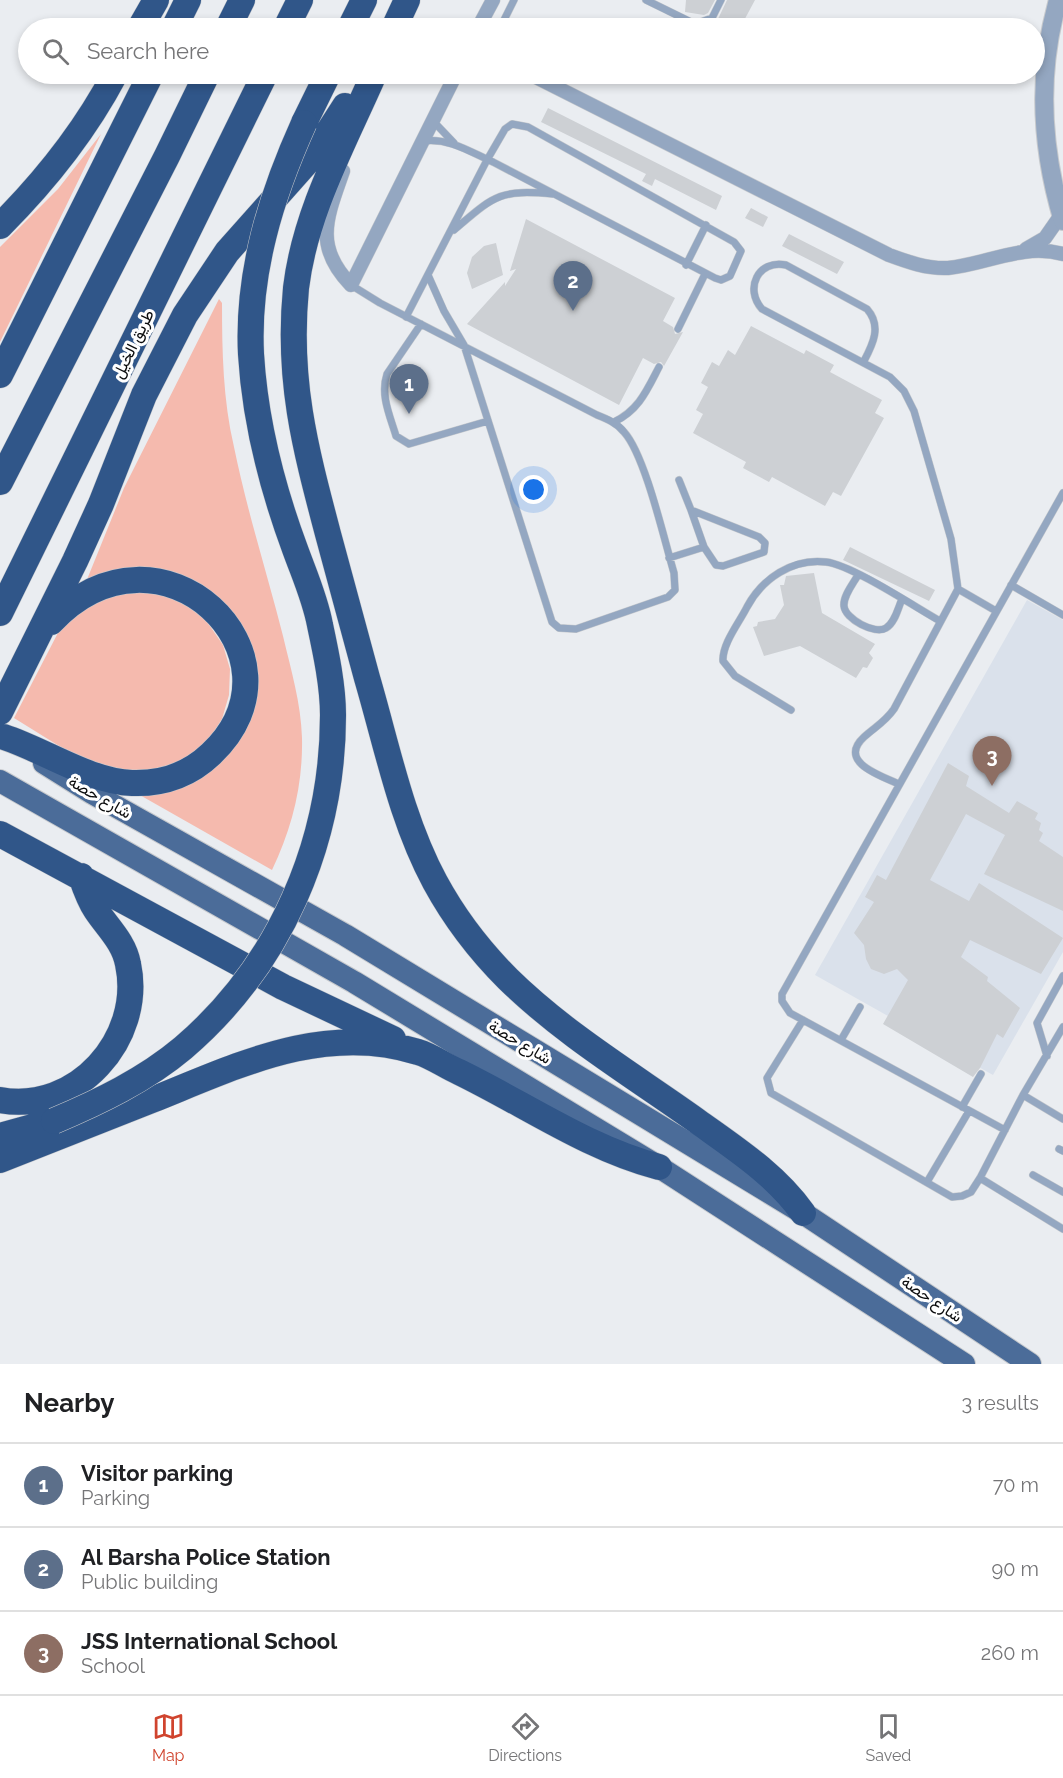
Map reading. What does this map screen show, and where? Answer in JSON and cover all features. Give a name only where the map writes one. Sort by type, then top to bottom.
[{"type":"highway","points":[[146,18],[156,0]]},
{"type":"highway","points":[[179,18],[188,0]]},
{"type":"highway","points":[[233,18],[242,0]]},
{"type":"highway","points":[[291,18],[300,0]]},
{"type":"highway","points":[[355,18],[364,0]]},
{"type":"highway","points":[[0,226],[34,191],[74,141],[109,84]]},
{"type":"highway","points":[[0,375],[146,84]]},
{"type":"highway","points":[[0,482],[202,84]]},
{"type":"highway","name":"طريق الخيل","points":[[0,613],[260,84]]},
{"type":"highway","points":[[0,1136],[54,1121],[96,1103],[153,1070],[202,1030],[245,981],[275,938],[294,901],[317,843],[331,756],[333,713],[328,670],[315,605],[276,494],[263,440],[254,385],[250,327],[256,270],[268,214],[304,123],[323,84]]},
{"type":"highway","points":[[0,712],[40,636],[101,504],[144,395],[185,315],[227,252],[314,154],[356,84]]},
{"type":"highway","points":[[369,84],[319,198],[305,242],[295,307],[294,378],[303,438],[319,501],[392,770],[422,854],[456,916],[507,978],[551,1016],[763,1168],[803,1213]]},
{"type":"highway","points":[[2,736],[48,753],[103,778],[141,783],[168,779],[195,767],[218,748],[239,711],[244,683],[240,654],[225,623],[201,598],[172,584],[143,579],[114,582],[82,595],[66,607],[40,636]]},
{"type":"highway","points":[[0,834],[282,987],[420,1052],[590,1142],[659,1167]]},
{"type":"highway","points":[[0,1100],[12,1102],[40,1100],[63,1092],[84,1080],[98,1068],[118,1039],[130,1000],[128,962],[121,944],[96,910],[77,874]]},
{"type":"highway","points":[[0,1160],[267,1054],[335,1042],[379,1043],[420,1052]]},
{"type":"main road","name":"شارع حصة","points":[[2,736],[92,793],[345,935],[803,1213],[1030,1364]]},
{"type":"main road","name":"شارع حصة","points":[[0,781],[99,835],[354,982],[659,1167],[964,1364]]},
{"type":"street","points":[[483,18],[493,0]]},
{"type":"street","points":[[1045,74],[1046,55],[1058,0]]},
{"type":"street","points":[[351,125],[347,159],[329,210],[326,239],[332,261],[351,285],[452,84]]},
{"type":"street","points":[[550,84],[878,250],[910,263],[947,268],[1021,251],[1049,250],[1063,254]]},
{"type":"street","points":[[1021,251],[1045,238],[1062,218],[1047,151],[1044,84]]},
{"type":"lane","points":[[506,18],[514,0]]},
{"type":"lane","points":[[646,0],[683,18]]},
{"type":"lane","points":[[712,18],[722,0]]},
{"type":"lane","points":[[406,317],[487,160],[505,129],[512,124],[520,124],[706,225],[734,242],[741,251],[727,278],[718,279],[705,274],[557,194],[487,160],[456,144],[434,120]]},
{"type":"lane","points":[[424,141],[456,144]]},
{"type":"lane","points":[[450,233],[497,196],[512,192],[557,194]]},
{"type":"lane","points":[[686,265],[706,225]]},
{"type":"lane","points":[[864,361],[875,333],[874,322],[867,309],[786,265],[772,265],[760,272],[753,290],[755,299],[762,309],[864,361],[897,383],[912,406],[951,539],[958,589],[894,709],[887,719],[864,737],[856,747],[858,762],[899,784]]},
{"type":"lane","points":[[678,329],[705,274]]},
{"type":"lane","points":[[351,285],[406,317],[464,345],[614,422],[632,443],[638,456],[676,581],[675,590],[668,597],[576,629],[559,628],[552,622],[464,345],[444,311],[428,275]]},
{"type":"lane","points":[[421,324],[387,374],[384,383],[384,393],[396,436],[409,444],[488,421]]},
{"type":"lane","points":[[614,422],[628,416],[639,405],[659,366]]},
{"type":"lane","points":[[679,480],[712,564],[719,566],[760,555],[766,548],[763,539],[691,510]]},
{"type":"lane","points":[[1005,1130],[803,1020],[784,1008],[782,994],[1063,493]]},
{"type":"lane","points":[[669,558],[704,547]]},
{"type":"lane","points":[[791,710],[730,673],[723,661],[726,646],[755,593],[776,574],[800,564],[816,562],[838,565],[940,621]]},
{"type":"lane","points":[[858,575],[844,601],[844,609],[850,616],[871,629],[880,631],[888,627],[902,599]]},
{"type":"lane","points":[[1011,585],[1063,615]]},
{"type":"lane","points":[[958,589],[996,611]]},
{"type":"lane","points":[[1047,1056],[1037,1023],[1063,976]]},
{"type":"lane","points":[[841,1040],[861,1007]]},
{"type":"lane","points":[[803,1020],[767,1078],[771,1093],[952,1197],[971,1192],[1023,1095],[1063,1027]]},
{"type":"lane","points":[[927,1182],[966,1109],[981,1074]]},
{"type":"lane","points":[[1023,1095],[1063,1119]]},
{"type":"lane","points":[[1034,1175],[1063,1192]]},
{"type":"lane","points":[[980,1178],[1063,1229]]},
{"type":"shaded area","points":[[101,134],[0,342],[0,247],[58,189]]},
{"type":"shaded area","points":[[219,299],[222,303],[224,375],[230,429],[298,699],[301,725],[301,773],[295,806],[272,870],[138,794],[221,760],[239,736],[238,622],[207,590],[189,579],[170,572],[150,569],[129,570],[107,574],[86,582],[124,488]]},
{"type":"shaded area","points":[[155,589],[201,613],[223,645],[230,669],[229,695],[222,719],[208,741],[188,758],[165,769],[125,773],[72,754],[14,718],[62,625],[92,599]]},
{"type":"shaded area","points":[[1027,600],[1063,620],[1063,952],[993,1075],[815,975]]},
{"type":"building","points":[[686,0],[715,0],[708,13],[704,15],[685,12]]},
{"type":"building","points":[[727,0],[755,0],[745,18],[718,18]]},
{"type":"building","points":[[548,108],[722,196],[716,210],[655,179],[652,186],[642,181],[646,174],[541,122]]},
{"type":"building","points":[[751,208],[768,217],[763,227],[745,218]]},
{"type":"building","points":[[526,219],[675,298],[663,321],[673,327],[675,334],[683,332],[664,366],[661,362],[654,364],[643,358],[619,405],[467,324],[505,282],[505,286],[516,269],[510,271]]},
{"type":"building","points":[[789,234],[844,262],[837,274],[782,246]]},
{"type":"building","points":[[496,243],[503,275],[472,289],[467,273],[472,257],[484,246]]},
{"type":"building","points":[[751,326],[804,354],[806,350],[834,365],[830,372],[882,400],[875,413],[884,418],[841,496],[833,492],[825,506],[772,477],[769,482],[743,468],[746,462],[693,433],[703,414],[696,410],[708,387],[701,383],[712,362],[719,366],[728,350],[735,355]]},
{"type":"building","points":[[850,547],[935,590],[929,601],[843,560]]},
{"type":"building","points":[[814,573],[822,613],[875,644],[869,653],[873,658],[867,668],[863,667],[856,678],[800,646],[764,656],[753,627],[757,626],[758,622],[775,619],[784,605],[780,585],[784,585],[786,576]]},
{"type":"building","points":[[948,763],[969,776],[966,786],[1009,813],[1017,801],[1038,813],[1035,819],[1041,823],[1039,830],[1043,833],[1039,841],[1063,857],[1063,911],[984,874],[1005,835],[966,814],[930,880],[969,901],[979,883],[1063,938],[1041,974],[970,940],[961,957],[988,977],[987,981],[1020,1008],[1003,1038],[997,1034],[973,1077],[883,1024],[908,980],[897,969],[884,974],[871,969],[866,959],[864,945],[854,933],[874,902],[865,897],[877,875],[886,880]]},
{"type":"place","name":"Al Barsha Police Station","points":[[573,311]]},
{"type":"place","name":"Visitor parking","points":[[409,414]]},
{"type":"place","name":"JSS International School","points":[[992,786]]}]
